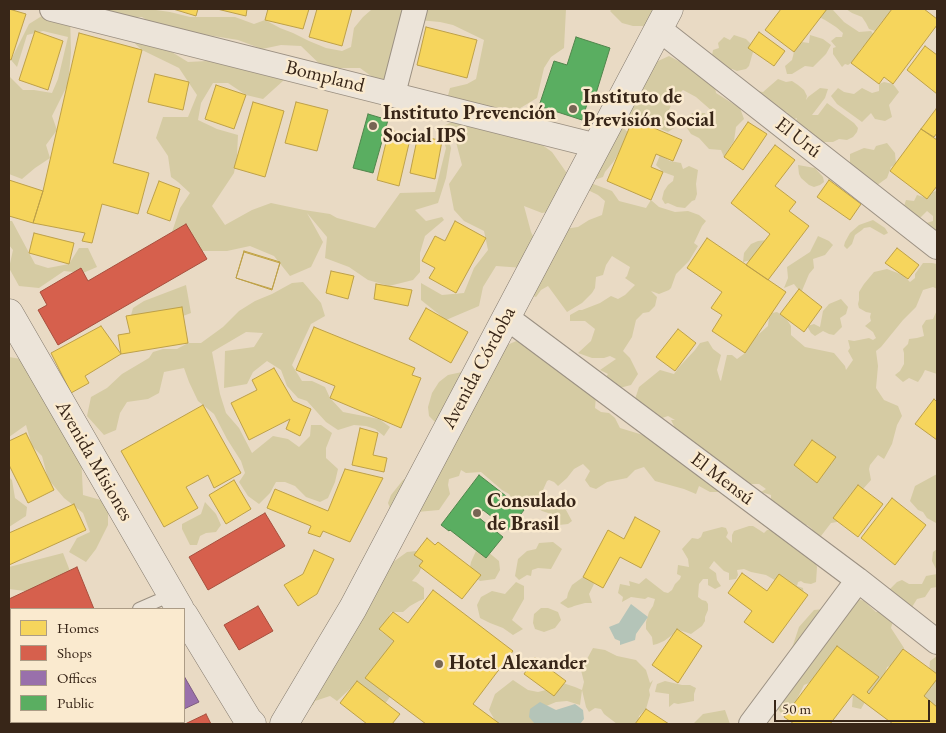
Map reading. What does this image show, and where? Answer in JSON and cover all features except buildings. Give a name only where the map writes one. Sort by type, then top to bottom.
[{"type":"main road","name":"Avenida Córdoba","points":[[284,724],[353,608],[664,19]]},
{"type":"main road","name":"Avenida Misiones","points":[[9,313],[178,606]]},
{"type":"main road","name":"Avenida Misiones","points":[[185,617],[252,724]]},
{"type":"street","name":"Bompland","points":[[52,9],[597,146]]},
{"type":"street","points":[[393,94],[415,9]]},
{"type":"street","name":"El Urú","points":[[664,19],[937,247]]},
{"type":"street","name":"El Mensú","points":[[506,317],[858,580],[937,642]]},
{"type":"street","points":[[751,724],[858,580]]},
{"type":"lane","points":[[152,608],[178,606]]},
{"type":"shaded area","points":[[53,9],[70,13],[71,53],[68,84],[52,116],[57,130],[46,145],[50,158],[22,179],[9,174],[9,76],[23,90],[52,93],[58,79],[68,37],[43,31],[27,35],[17,67],[11,60],[29,24]]},
{"type":"shaded area","points":[[84,9],[149,9],[190,17],[235,17],[254,24],[265,20],[326,48],[342,51],[351,47],[354,28],[371,10],[398,9],[407,13],[406,9],[566,9],[564,48],[551,57],[544,68],[537,98],[517,110],[505,107],[486,109],[446,103],[450,88],[467,84],[476,79],[484,40],[453,25],[418,20],[382,84],[360,68],[340,68],[330,74],[301,46],[281,45],[262,49],[238,40],[189,32],[162,30],[142,17],[130,17],[162,46],[188,62],[207,61],[228,53],[284,80],[263,99],[246,95],[228,83],[213,83],[201,103],[198,120],[217,129],[238,135],[234,173],[212,206],[225,225],[252,210],[271,203],[330,214],[337,218],[375,228],[400,193],[435,192],[446,148],[439,128],[454,121],[527,134],[552,152],[571,179],[564,209],[542,213],[524,206],[531,232],[541,252],[524,268],[496,266],[483,287],[479,306],[446,320],[421,300],[421,283],[442,295],[464,293],[474,268],[488,250],[484,231],[464,221],[454,210],[449,184],[462,165],[456,142],[446,132],[451,148],[446,178],[438,203],[415,210],[426,221],[442,217],[444,220],[425,236],[420,253],[420,272],[413,280],[389,286],[368,280],[349,267],[325,258],[327,237],[307,213],[323,242],[311,267],[290,276],[274,256],[250,246],[227,251],[202,251],[186,248],[172,232],[180,208],[190,193],[171,177],[168,156],[156,138],[163,117],[188,117],[197,95],[179,68],[142,50],[128,37]]},
{"type":"shaded area","points":[[612,9],[667,9],[652,26],[633,26],[622,23],[610,11]]},
{"type":"shaded area","points":[[814,9],[833,10],[844,22],[859,32],[871,31],[874,35],[860,50],[856,59],[848,65],[845,64],[842,67],[833,54],[833,48],[836,47],[831,41],[836,37],[842,37],[843,33],[811,13]]},
{"type":"shaded area","points":[[846,9],[901,9],[902,12],[895,22],[883,20],[875,31],[869,29],[862,17]]},
{"type":"shaded area","points":[[734,35],[746,39],[750,43],[753,52],[749,66],[746,69],[737,71],[732,69],[721,71],[711,61],[713,50],[719,48],[718,43],[724,37],[730,40]]},
{"type":"shaded area","points":[[810,35],[823,39],[831,45],[826,54],[813,67],[805,66],[792,74],[787,74],[785,66],[792,60],[793,46],[802,42],[809,43]]},
{"type":"shaded area","points":[[669,56],[714,80],[716,93],[740,108],[744,119],[736,127],[734,141],[724,157],[721,150],[709,149],[699,138],[691,134],[685,125],[692,113],[705,113],[709,123],[713,117],[712,111],[696,97],[683,90],[675,97],[668,112],[674,128],[668,132],[640,121],[627,119],[621,122],[646,73],[658,61]]},
{"type":"shaded area","points":[[778,79],[786,82],[792,81],[798,85],[804,90],[807,96],[806,100],[820,88],[828,89],[825,98],[812,115],[818,115],[827,103],[854,123],[858,128],[857,132],[847,140],[839,139],[833,142],[822,142],[814,137],[808,129],[800,129],[796,121],[797,118],[790,121],[787,112],[780,113],[756,91],[763,92]]},
{"type":"shaded area","points":[[884,82],[893,84],[899,92],[889,105],[892,117],[885,121],[875,119],[871,113],[862,122],[837,104],[831,96],[838,88],[844,92],[854,94],[862,88],[872,93],[879,91],[879,84]]},
{"type":"shaded area","points":[[617,123],[629,133],[603,177],[588,182],[612,191],[619,201],[646,208],[651,200],[659,207],[675,212],[688,211],[699,215],[706,221],[694,243],[698,246],[689,261],[676,274],[671,288],[659,294],[651,291],[657,297],[655,306],[636,320],[632,337],[623,351],[630,358],[638,374],[631,385],[612,390],[603,381],[608,374],[600,370],[616,359],[610,356],[592,358],[578,353],[591,341],[595,329],[585,321],[570,321],[570,315],[600,303],[611,296],[618,299],[625,295],[635,285],[625,278],[630,267],[612,256],[606,265],[603,275],[596,277],[595,288],[592,293],[582,303],[567,312],[548,286],[541,290],[536,297],[527,294],[521,288],[526,270],[538,256],[546,255],[554,244],[558,230],[578,227],[602,215],[605,201],[586,189],[579,181],[585,178],[586,166],[605,146],[605,139]]},
{"type":"shaded area","points":[[887,143],[895,153],[896,164],[891,167],[887,178],[873,188],[850,164],[850,154],[864,148],[874,150],[876,146]]},
{"type":"shaded area","points":[[660,155],[670,161],[681,163],[683,169],[689,166],[698,170],[695,200],[685,208],[668,203],[665,204],[662,199],[664,191],[673,181],[674,176],[663,172],[656,165]]},
{"type":"shaded area","points":[[798,165],[815,168],[823,177],[824,182],[814,187],[809,185],[801,178]]},
{"type":"shaded area","points":[[936,191],[937,253],[920,225],[933,221],[933,216],[927,211],[919,219],[903,209],[906,200],[914,201],[917,195],[927,198],[930,193]]},
{"type":"shaded area","points":[[873,220],[885,228],[888,233],[884,235],[870,227],[864,228],[855,235],[852,244],[847,249],[844,246],[850,233],[859,225]]},
{"type":"shaded area","points":[[9,221],[12,221],[35,264],[48,268],[69,264],[79,248],[88,248],[97,267],[83,273],[64,271],[39,288],[19,286],[9,268],[13,250],[9,245]]},
{"type":"shaded area","points":[[818,236],[833,245],[825,255],[813,259],[814,268],[809,274],[801,293],[794,284],[784,288],[788,278],[787,267],[810,252]]},
{"type":"shaded area","points":[[767,240],[755,259],[743,262],[744,253],[751,244]]},
{"type":"shaded area","points":[[923,263],[937,264],[937,289],[933,287],[923,290],[916,307],[876,351],[878,366],[876,388],[884,400],[898,406],[902,416],[897,425],[892,444],[884,459],[878,455],[870,465],[871,480],[863,489],[854,491],[845,502],[846,509],[843,516],[837,522],[831,523],[821,536],[812,535],[812,529],[807,525],[798,526],[771,502],[771,495],[761,492],[766,489],[759,484],[739,484],[720,492],[710,492],[699,486],[696,494],[655,481],[644,467],[635,470],[627,478],[607,482],[596,489],[590,487],[585,480],[590,471],[583,464],[574,469],[558,486],[554,482],[547,481],[543,490],[550,499],[566,510],[572,521],[568,524],[559,525],[551,514],[542,511],[521,498],[513,500],[509,494],[481,472],[466,473],[461,470],[459,476],[449,479],[450,494],[439,510],[397,512],[390,508],[388,503],[391,495],[403,480],[415,473],[440,427],[429,416],[428,407],[432,393],[439,382],[448,375],[462,372],[470,376],[507,345],[521,339],[596,397],[595,408],[601,412],[609,413],[615,418],[620,428],[643,435],[649,439],[678,434],[671,420],[675,420],[668,416],[653,421],[633,405],[639,387],[660,370],[674,374],[700,343],[708,341],[713,349],[721,355],[717,370],[721,381],[727,355],[732,355],[737,359],[745,353],[751,341],[768,326],[769,317],[772,313],[777,312],[786,318],[791,326],[791,335],[805,347],[834,353],[846,370],[853,360],[848,351],[850,348],[848,340],[854,341],[869,338],[873,340],[876,338],[873,332],[865,326],[871,321],[871,313],[859,308],[858,304],[859,292],[864,284],[874,272],[887,269],[903,275],[910,282],[915,278],[915,274]]},
{"type":"shaded area","points":[[303,282],[321,303],[325,316],[311,324],[292,365],[302,381],[312,381],[325,387],[330,398],[343,412],[379,419],[390,427],[384,436],[375,429],[366,426],[354,425],[338,430],[326,422],[307,401],[298,398],[287,386],[281,370],[267,361],[253,372],[247,384],[224,388],[225,351],[254,347],[263,333],[246,332],[212,352],[220,394],[226,413],[239,428],[252,453],[273,436],[288,439],[299,447],[310,436],[311,425],[321,425],[332,433],[326,448],[326,458],[338,469],[328,498],[320,502],[306,497],[295,486],[285,482],[276,482],[270,493],[259,504],[248,496],[239,482],[245,473],[241,461],[214,414],[198,401],[184,368],[164,372],[159,393],[148,399],[127,402],[120,413],[116,430],[104,435],[87,416],[91,397],[107,388],[122,374],[149,358],[153,352],[163,349],[177,349],[188,343],[201,343],[223,327],[239,311],[255,301],[292,283]]},
{"type":"shaded area","points":[[186,285],[191,313],[175,319],[128,326],[133,308],[144,301]]},
{"type":"shaded area","points":[[841,299],[848,307],[846,314],[840,318],[842,327],[834,335],[823,331],[815,336],[811,333],[807,326],[814,324],[820,327],[823,311],[829,304]]},
{"type":"shaded area","points":[[937,310],[937,374],[925,370],[918,382],[909,378],[903,382],[895,375],[904,364],[903,349],[908,344],[909,339],[924,336],[922,326],[926,320],[933,319]]},
{"type":"shaded area","points":[[9,357],[21,359],[81,454],[83,495],[108,502],[108,525],[96,549],[86,562],[69,552],[77,538],[90,532],[83,513],[64,498],[48,479],[42,456],[32,446],[26,425],[9,437]]},
{"type":"shaded area","points":[[937,474],[936,523],[927,518],[910,501],[915,486]]},
{"type":"shaded area","points":[[9,477],[12,480],[15,498],[27,507],[26,516],[9,527]]},
{"type":"shaded area","points":[[205,502],[216,514],[221,525],[216,532],[200,536],[197,545],[190,545],[182,529],[182,524],[201,514]]},
{"type":"shaded area","points":[[753,526],[764,533],[767,530],[776,530],[814,559],[817,567],[816,582],[811,584],[798,582],[797,586],[803,588],[804,597],[766,575],[744,569],[737,570],[738,575],[736,579],[729,580],[729,573],[724,571],[714,561],[709,568],[716,573],[717,580],[721,586],[715,589],[708,585],[708,579],[703,579],[699,584],[698,597],[708,604],[705,621],[702,626],[691,634],[679,630],[664,641],[653,645],[652,637],[646,629],[646,622],[655,599],[631,597],[622,602],[623,597],[618,593],[620,584],[630,586],[629,581],[639,584],[646,578],[668,593],[680,579],[681,576],[677,574],[678,565],[689,567],[688,559],[682,549],[692,538],[698,539],[703,532],[722,527],[726,528],[728,533],[726,537],[732,543],[734,531]]},
{"type":"shaded area","points":[[553,542],[562,549],[551,569],[538,568],[532,570],[531,576],[527,575],[519,580],[515,576],[518,559],[527,551],[536,549],[539,543]]},
{"type":"shaded area","points":[[937,549],[937,574],[932,561],[933,552]]},
{"type":"shaded area","points":[[417,551],[425,559],[419,573],[412,581],[424,588],[424,599],[403,612],[391,612],[380,631],[395,641],[381,681],[390,697],[384,705],[357,687],[350,689],[337,701],[330,696],[315,701],[313,705],[306,708],[389,565],[407,552]]},
{"type":"shaded area","points":[[476,551],[487,551],[499,561],[500,570],[495,579],[480,581],[469,572]]},
{"type":"shaded area","points":[[63,553],[70,571],[47,590],[25,591],[9,589],[9,567]]},
{"type":"shaded area","points":[[937,574],[937,587],[931,588],[925,597],[917,599],[905,613],[886,593],[897,582],[902,580],[909,584],[922,584],[926,576]]},
{"type":"shaded area","points":[[583,577],[592,577],[594,584],[589,594],[592,603],[568,608],[560,603],[567,598],[572,585]]},
{"type":"shaded area","points":[[516,582],[524,586],[524,599],[512,620],[523,629],[513,635],[503,628],[480,618],[477,605],[481,597],[492,591],[505,594]]},
{"type":"shaded area","points":[[846,595],[864,601],[876,612],[883,611],[893,621],[891,628],[904,648],[901,655],[896,664],[887,667],[882,685],[869,695],[861,709],[852,707],[853,694],[857,697],[878,676],[872,672],[832,658],[809,683],[804,685],[791,711],[784,717],[775,705],[789,653],[799,627],[814,610],[824,609]]},
{"type":"shaded area","points":[[631,604],[648,617],[636,634],[635,640],[620,645],[620,641],[615,639],[609,627],[619,623]]},
{"type":"shaded area","points":[[541,608],[548,608],[558,612],[561,620],[555,628],[544,632],[535,629],[533,623],[534,614]]},
{"type":"shaded area","points":[[593,648],[636,660],[646,670],[650,683],[653,680],[649,690],[650,695],[646,709],[639,716],[638,722],[634,724],[617,724],[604,714],[601,709],[595,708],[589,712],[582,690],[584,682],[581,670]]},
{"type":"shaded area","points":[[937,656],[937,708],[932,712],[924,696],[928,686],[930,661]]},
{"type":"shaded area","points":[[513,680],[528,690],[538,692],[558,687],[563,683],[575,687],[582,690],[580,705],[567,701],[556,702],[544,707],[536,724],[497,724],[489,710],[495,694]]},
{"type":"shaded area","points":[[665,681],[690,685],[696,688],[694,701],[674,703],[669,707],[669,694],[655,692],[657,684]]},
{"type":"shaded area","points":[[540,702],[556,710],[575,704],[583,710],[584,719],[580,724],[535,724],[529,717],[530,709]]},
{"type":"shaded area","points":[[725,710],[730,724],[693,724],[703,714]]},
{"type":"place","name":"Instituto de Previsión Social","points":[[573,109]]},
{"type":"place","name":"Instituto Prevención Social IPS","points":[[373,126]]},
{"type":"place","name":"Consulado de Brasil","points":[[477,513]]},
{"type":"place","name":"Hotel Alexander","points":[[439,664]]}]
